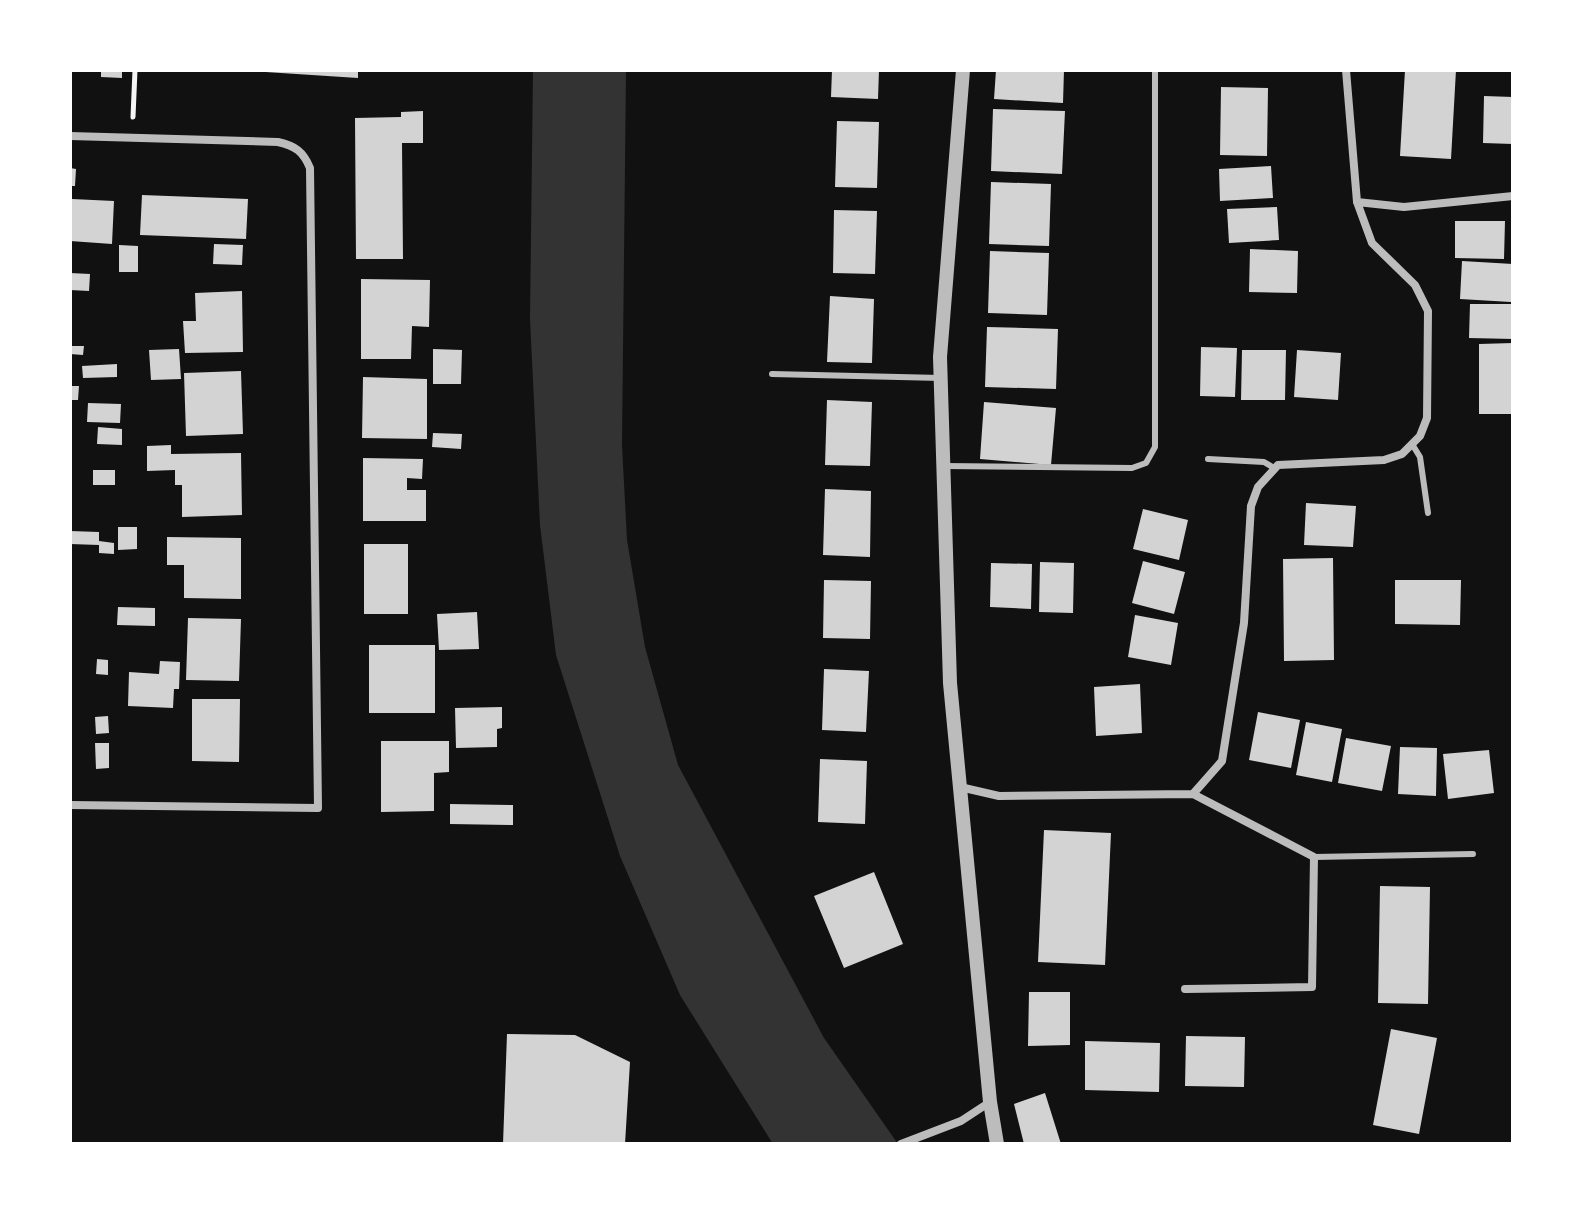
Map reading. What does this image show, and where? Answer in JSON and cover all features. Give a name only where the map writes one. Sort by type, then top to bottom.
[{"type":"street","points":[[963,70],[941,378],[950,683],[990,1102],[997,1144]]},
{"type":"street","points":[[1193,794],[1222,761],[1244,623],[1251,506],[1258,487],[1278,465],[1384,460],[1402,454],[1420,436],[1427,418],[1428,311],[1415,285],[1372,243],[1357,202],[1346,70]]},
{"type":"street","points":[[70,136],[278,142],[293,146],[304,155],[310,168],[318,808],[70,805]]},
{"type":"street","points":[[1357,202],[1404,207],[1513,196]]},
{"type":"street","points":[[959,786],[999,796],[1193,794],[1314,857],[1312,987],[1185,989]]},
{"type":"street","points":[[901,1144],[961,1121],[990,1102]]},
{"type":"lane","points":[[944,466],[1132,468],[1146,463],[1155,447],[1155,70]]},
{"type":"lane","points":[[772,374],[941,378]]},
{"type":"lane","points":[[1412,444],[1420,457],[1428,513]]},
{"type":"lane","points":[[1208,459],[1264,462],[1274,468]]},
{"type":"lane","points":[[1314,857],[1473,854]]},
{"type":"path","points":[[132,138],[135,70]]},
{"type":"shaded area","points":[[533,70],[626,70],[622,445],[627,540],[645,647],[678,765],[824,1038],[898,1144],[773,1144],[680,995],[620,856],[556,655],[540,525],[530,319]]},
{"type":"building","points":[[101,70],[122,70],[122,78],[101,77]]},
{"type":"building","points":[[235,70],[358,70],[358,78]]},
{"type":"building","points":[[832,70],[879,70],[878,99],[831,97]]},
{"type":"building","points":[[996,70],[1064,70],[1063,103],[994,99]]},
{"type":"building","points":[[1405,70],[1456,70],[1451,159],[1400,156]]},
{"type":"building","points":[[1221,87],[1268,88],[1267,156],[1220,155]]},
{"type":"building","points":[[1484,96],[1513,97],[1513,144],[1483,143]]},
{"type":"building","points":[[993,109],[1065,111],[1062,174],[991,171]]},
{"type":"building","points":[[423,111],[423,143],[402,143],[403,259],[356,259],[355,118],[401,117],[401,112]]},
{"type":"building","points":[[837,121],[879,122],[877,188],[835,187]]},
{"type":"building","points":[[1271,166],[1273,198],[1220,201],[1219,169]]},
{"type":"building","points":[[70,168],[76,169],[75,186],[70,186]]},
{"type":"building","points":[[991,182],[1051,184],[1049,246],[989,244]]},
{"type":"building","points":[[142,195],[248,199],[246,239],[140,235]]},
{"type":"building","points":[[72,199],[114,201],[112,244],[70,241]]},
{"type":"building","points":[[1277,207],[1279,240],[1229,243],[1227,209]]},
{"type":"building","points":[[834,210],[877,211],[875,274],[833,273]]},
{"type":"building","points":[[1455,221],[1505,221],[1504,259],[1455,258]]},
{"type":"building","points":[[214,244],[243,245],[242,265],[213,264]]},
{"type":"building","points":[[119,245],[138,246],[138,272],[119,272]]},
{"type":"building","points":[[1250,249],[1298,251],[1297,293],[1249,292]]},
{"type":"building","points":[[990,251],[1049,253],[1047,315],[988,313]]},
{"type":"building","points":[[1462,261],[1513,264],[1511,302],[1460,299]]},
{"type":"building","points":[[70,273],[90,274],[89,291],[70,290]]},
{"type":"building","points":[[361,279],[430,280],[429,327],[412,326],[411,359],[361,359]]},
{"type":"building","points":[[242,291],[243,352],[185,353],[183,321],[196,321],[195,293]]},
{"type":"building","points":[[830,296],[874,299],[872,363],[827,362]]},
{"type":"building","points":[[1470,304],[1513,304],[1513,339],[1469,338]]},
{"type":"building","points":[[987,327],[1058,329],[1056,389],[985,387]]},
{"type":"building","points":[[1513,343],[1513,414],[1479,414],[1479,344]]},
{"type":"building","points":[[70,346],[84,346],[83,355],[70,354]]},
{"type":"building","points":[[1201,347],[1237,348],[1235,397],[1200,396]]},
{"type":"building","points":[[179,349],[181,379],[151,380],[149,350]]},
{"type":"building","points":[[433,349],[462,350],[461,384],[433,384]]},
{"type":"building","points":[[1242,350],[1286,350],[1285,400],[1241,400]]},
{"type":"building","points":[[1297,350],[1341,353],[1338,400],[1294,397]]},
{"type":"building","points":[[117,364],[117,377],[83,378],[82,366]]},
{"type":"building","points":[[241,371],[243,434],[186,436],[184,373]]},
{"type":"building","points":[[363,377],[427,379],[427,439],[362,438]]},
{"type":"building","points":[[70,386],[79,386],[78,400],[70,400]]},
{"type":"building","points":[[827,400],[872,402],[870,466],[825,465]]},
{"type":"building","points":[[984,402],[1056,408],[1051,465],[980,459]]},
{"type":"building","points":[[88,403],[121,404],[120,423],[87,422]]},
{"type":"building","points":[[98,427],[122,429],[122,445],[97,444]]},
{"type":"building","points":[[433,433],[462,434],[461,449],[432,447]]},
{"type":"building","points":[[171,445],[171,454],[241,453],[242,515],[182,517],[182,485],[175,485],[175,470],[147,471],[147,446]]},
{"type":"building","points":[[363,458],[423,459],[422,479],[407,478],[407,490],[426,490],[426,521],[363,521]]},
{"type":"building","points":[[93,470],[115,470],[115,485],[93,485]]},
{"type":"building","points":[[825,489],[871,491],[870,557],[823,555]]},
{"type":"building","points":[[1306,503],[1356,506],[1353,547],[1304,545]]},
{"type":"building","points":[[1143,509],[1188,520],[1179,560],[1133,549]]},
{"type":"building","points":[[118,527],[137,527],[137,549],[118,550]]},
{"type":"building","points":[[70,531],[99,532],[99,541],[114,543],[114,554],[99,553],[99,545],[70,544]]},
{"type":"building","points":[[167,537],[241,538],[241,599],[184,598],[184,565],[167,565]]},
{"type":"building","points":[[364,544],[408,544],[408,614],[364,614]]},
{"type":"building","points":[[1333,558],[1334,660],[1284,661],[1283,559]]},
{"type":"building","points":[[1143,561],[1185,572],[1174,614],[1132,603]]},
{"type":"building","points":[[1040,562],[1074,563],[1073,613],[1039,612]]},
{"type":"building","points":[[991,563],[1032,564],[1031,609],[990,607]]},
{"type":"building","points":[[824,580],[871,581],[870,639],[823,638]]},
{"type":"building","points":[[1395,580],[1461,580],[1460,625],[1395,624]]},
{"type":"building","points":[[118,607],[155,608],[155,626],[117,625]]},
{"type":"building","points":[[477,612],[479,649],[439,650],[437,614]]},
{"type":"building","points":[[1135,615],[1178,623],[1171,665],[1128,657]]},
{"type":"building","points":[[188,618],[241,619],[239,681],[186,680]]},
{"type":"building","points":[[369,645],[435,645],[435,713],[369,713]]},
{"type":"building","points":[[97,659],[108,660],[108,675],[96,674]]},
{"type":"building","points":[[160,661],[180,662],[179,689],[174,689],[173,708],[128,706],[129,672],[159,674]]},
{"type":"building","points":[[824,669],[869,671],[866,732],[822,730]]},
{"type":"building","points":[[1140,684],[1142,733],[1096,736],[1094,687]]},
{"type":"building","points":[[192,699],[240,699],[239,762],[192,761]]},
{"type":"building","points":[[502,707],[502,728],[497,729],[497,747],[456,748],[455,708]]},
{"type":"building","points":[[1258,712],[1300,720],[1291,768],[1249,760]]},
{"type":"building","points":[[108,716],[109,733],[96,734],[95,717]]},
{"type":"building","points":[[1306,722],[1342,729],[1332,782],[1296,775]]},
{"type":"building","points":[[1346,738],[1391,746],[1382,791],[1338,783]]},
{"type":"building","points":[[381,741],[449,741],[449,772],[434,773],[434,811],[381,812]]},
{"type":"building","points":[[95,743],[109,743],[109,768],[96,769]]},
{"type":"building","points":[[1400,747],[1437,748],[1436,796],[1398,794]]},
{"type":"building","points":[[1489,750],[1494,793],[1448,799],[1443,754]]},
{"type":"building","points":[[820,759],[867,761],[865,824],[818,822]]},
{"type":"building","points":[[450,804],[513,805],[513,825],[450,824]]},
{"type":"building","points":[[1044,830],[1111,833],[1105,965],[1038,962]]},
{"type":"building","points":[[874,872],[903,944],[844,968],[814,896]]},
{"type":"building","points":[[1380,886],[1430,887],[1428,1004],[1378,1003]]},
{"type":"building","points":[[1029,992],[1070,992],[1070,1045],[1028,1046]]},
{"type":"building","points":[[1391,1029],[1437,1038],[1419,1134],[1373,1125]]},
{"type":"building","points":[[507,1034],[575,1035],[630,1062],[625,1144],[503,1144]]},
{"type":"building","points":[[1186,1036],[1245,1037],[1244,1087],[1185,1086]]},
{"type":"building","points":[[1085,1041],[1160,1043],[1159,1092],[1085,1090]]},
{"type":"building","points":[[1045,1093],[1061,1144],[1024,1144],[1014,1104]]}]
